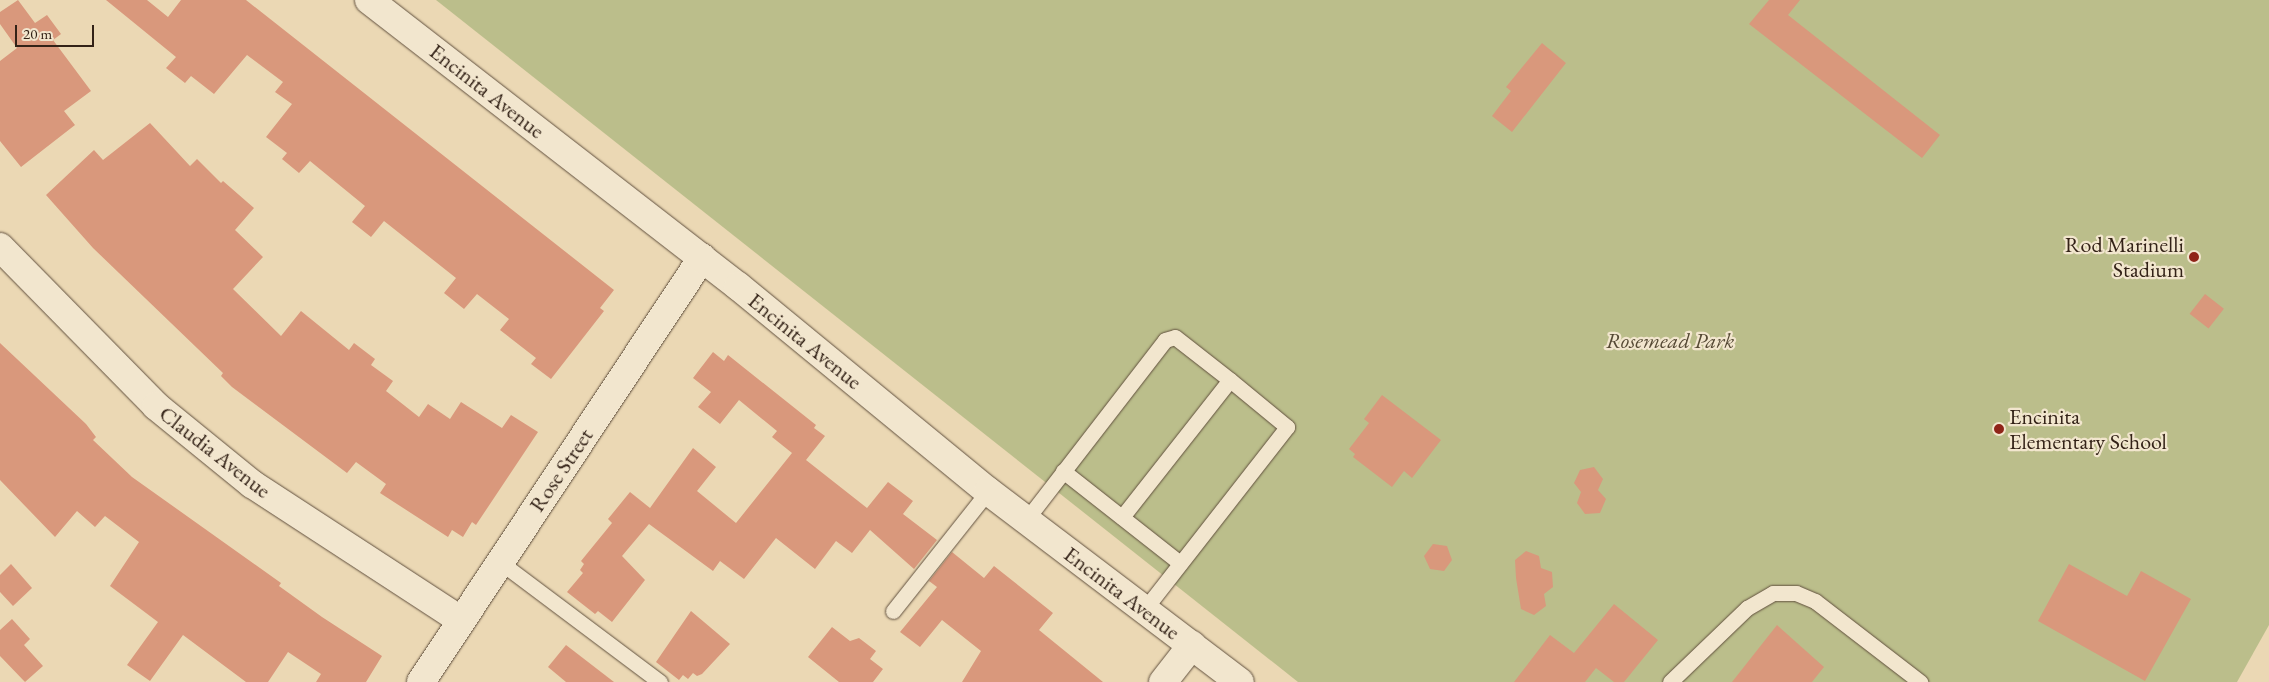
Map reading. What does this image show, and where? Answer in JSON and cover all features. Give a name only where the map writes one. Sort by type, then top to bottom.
[{"type":"street","name":"Encinita Avenue","points":[[370,0],[702,258],[988,491],[1143,611],[1192,645],[1240,682]]},
{"type":"street","name":"Claudia Avenue","points":[[0,247],[156,406],[252,484],[461,620]]},
{"type":"street","name":"Rose Street","points":[[421,682],[702,258]]},
{"type":"street","points":[[1163,682],[1192,645]]},
{"type":"lane","points":[[1026,520],[1170,337],[1230,380],[1287,427],[1143,611]]},
{"type":"lane","points":[[1122,518],[1230,380]]},
{"type":"lane","points":[[1063,472],[1180,563]]},
{"type":"lane","points":[[893,611],[988,491]]},
{"type":"lane","points":[[500,562],[660,682]]},
{"type":"lane","points":[[1670,682],[1747,608],[1773,593],[1796,593],[1815,601],[1920,682]]},
{"type":"green space","name":"Rosemead Park","points":[[436,0],[2269,0],[2269,625],[2237,682],[1298,682]]},
{"type":"building","points":[[18,0],[35,23],[47,15],[61,34],[53,40],[91,91],[64,111],[75,125],[21,167],[0,141],[0,61],[17,48],[0,24],[0,12]]},
{"type":"building","points":[[106,0],[147,0],[168,17],[181,0],[246,0],[614,290],[600,308],[604,311],[551,379],[531,364],[536,358],[500,330],[509,319],[477,294],[464,309],[444,293],[456,278],[384,221],[371,237],[352,222],[365,206],[310,161],[299,173],[282,159],[287,153],[266,137],[292,104],[275,92],[283,82],[247,55],[214,94],[191,76],[185,83],[166,68],[176,57]]},
{"type":"building","points":[[1769,0],[1800,0],[1788,15],[1940,135],[1922,158],[1749,24]]},
{"type":"building","points":[[1542,43],[1566,63],[1512,132],[1492,116],[1511,91],[1506,87]]},
{"type":"building","points":[[150,123],[190,166],[197,159],[221,183],[223,181],[254,208],[235,230],[263,257],[233,289],[281,336],[301,311],[349,350],[354,343],[375,359],[371,365],[393,381],[386,391],[419,417],[428,404],[450,419],[461,402],[502,428],[511,415],[538,432],[476,525],[472,522],[463,537],[452,530],[448,537],[380,493],[386,484],[356,462],[347,473],[232,387],[221,376],[223,373],[93,248],[46,195],[94,150],[103,160]]},
{"type":"building","points":[[2205,294],[2224,309],[2209,328],[2190,314]]},
{"type":"building","points":[[0,343],[86,424],[96,437],[93,440],[132,477],[281,583],[279,586],[322,617],[382,656],[366,682],[316,682],[321,674],[288,652],[268,682],[246,682],[183,635],[150,681],[127,665],[158,622],[110,586],[139,542],[105,516],[95,527],[77,511],[55,537],[0,480]]},
{"type":"building","points":[[713,352],[724,361],[728,355],[816,425],[814,428],[825,436],[806,460],[867,508],[888,482],[913,501],[903,514],[937,540],[914,569],[870,530],[852,553],[836,541],[815,569],[776,538],[744,579],[720,561],[713,571],[649,524],[622,556],[645,580],[612,622],[598,611],[595,614],[567,592],[583,573],[580,570],[584,564],[581,561],[612,523],[608,519],[630,492],[650,508],[693,448],[716,467],[697,491],[736,523],[792,453],[772,437],[777,431],[739,400],[720,424],[698,407],[711,392],[693,378]]},
{"type":"building","points":[[1382,395],[1441,440],[1412,478],[1404,471],[1392,487],[1353,457],[1355,454],[1349,449],[1369,423],[1364,419]]},
{"type":"building","points":[[1594,467],[1603,479],[1598,490],[1606,499],[1600,513],[1585,514],[1577,503],[1581,492],[1574,483],[1580,470]]},
{"type":"building","points":[[1433,544],[1447,546],[1452,560],[1444,571],[1430,569],[1424,556]]},
{"type":"building","points":[[1526,551],[1539,556],[1541,568],[1552,572],[1553,587],[1544,594],[1546,606],[1534,615],[1521,609],[1516,578],[1515,560]]},
{"type":"building","points":[[952,552],[984,578],[994,566],[1053,613],[1039,630],[1103,682],[962,682],[981,651],[942,620],[920,647],[900,632],[937,587],[929,581]]},
{"type":"building","points":[[11,564],[32,588],[13,606],[0,592],[0,575]]},
{"type":"building","points":[[2069,564],[2127,596],[2141,571],[2191,599],[2145,681],[2038,621]]},
{"type":"building","points":[[1614,604],[1658,640],[1624,682],[1614,682],[1596,668],[1585,682],[1514,682],[1550,635],[1574,653]]},
{"type":"building","points":[[691,611],[730,644],[702,674],[697,676],[693,673],[688,679],[683,675],[679,680],[656,662]]},
{"type":"building","points":[[12,619],[30,639],[24,645],[43,666],[25,682],[0,656],[0,630]]},
{"type":"building","points":[[1777,625],[1824,667],[1812,682],[1732,682]]},
{"type":"building","points":[[832,627],[850,641],[859,638],[876,651],[870,659],[883,669],[873,682],[839,682],[808,657]]},
{"type":"building","points":[[566,645],[614,682],[566,682],[548,667]]},
{"type":"place","name":"Rod Marinelli Stadium","points":[[2194,257]]},
{"type":"place","name":"Encinita Elementary School","points":[[1999,429]]}]
